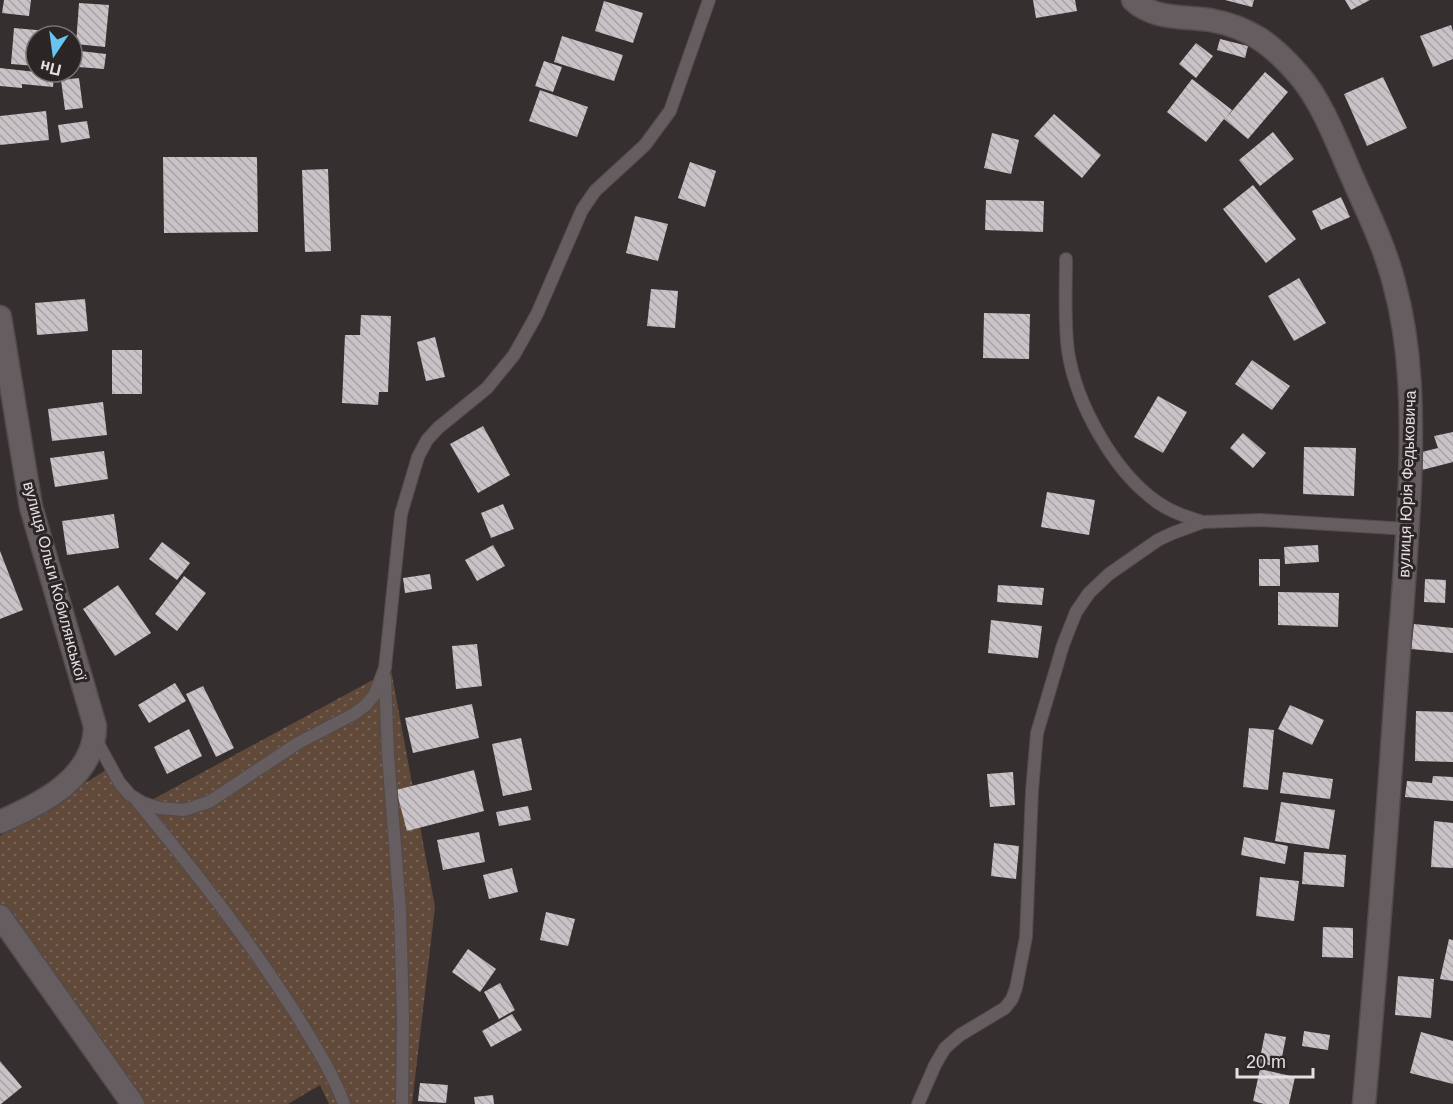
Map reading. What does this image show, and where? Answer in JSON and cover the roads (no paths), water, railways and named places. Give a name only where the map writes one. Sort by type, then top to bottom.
[{"type":"street","name":"вулиця Юрія Федьковича","points":[[1133,0],[1147,11],[1160,15],[1211,21],[1236,27],[1258,36],[1277,52],[1300,77],[1317,104],[1343,157],[1383,250],[1397,295],[1407,346],[1411,398],[1408,529],[1378,951],[1364,1104]]},
{"type":"street","name":"вулиця Ольги Кобилянської","points":[[0,317],[31,507],[95,726],[95,738]]},
{"type":"street","points":[[0,822],[36,805],[66,785],[84,764],[95,738]]},
{"type":"street","points":[[0,916],[133,1104]]},
{"type":"lane","points":[[402,1104],[403,1018],[400,910],[388,755],[385,668],[401,514],[418,457],[427,440],[486,388],[514,356],[537,314],[582,210],[595,191],[645,146],[670,111],[710,0]]},
{"type":"lane","points":[[1066,259],[1068,352],[1075,382],[1092,421],[1117,461],[1143,490],[1165,507],[1203,522]]},
{"type":"lane","points":[[918,1104],[934,1065],[945,1048],[968,1029],[1005,1008],[1016,988],[1027,927],[1032,791],[1037,733],[1063,645],[1076,612],[1089,593],[1109,574],[1158,540],[1203,522],[1260,520],[1408,529]]},
{"type":"lane","points":[[136,800],[159,808],[174,810],[193,808],[209,802],[298,743],[354,714],[366,705],[375,694],[385,668]]},
{"type":"lane","points":[[95,738],[119,782],[208,887],[267,969],[317,1048],[344,1104]]}]
